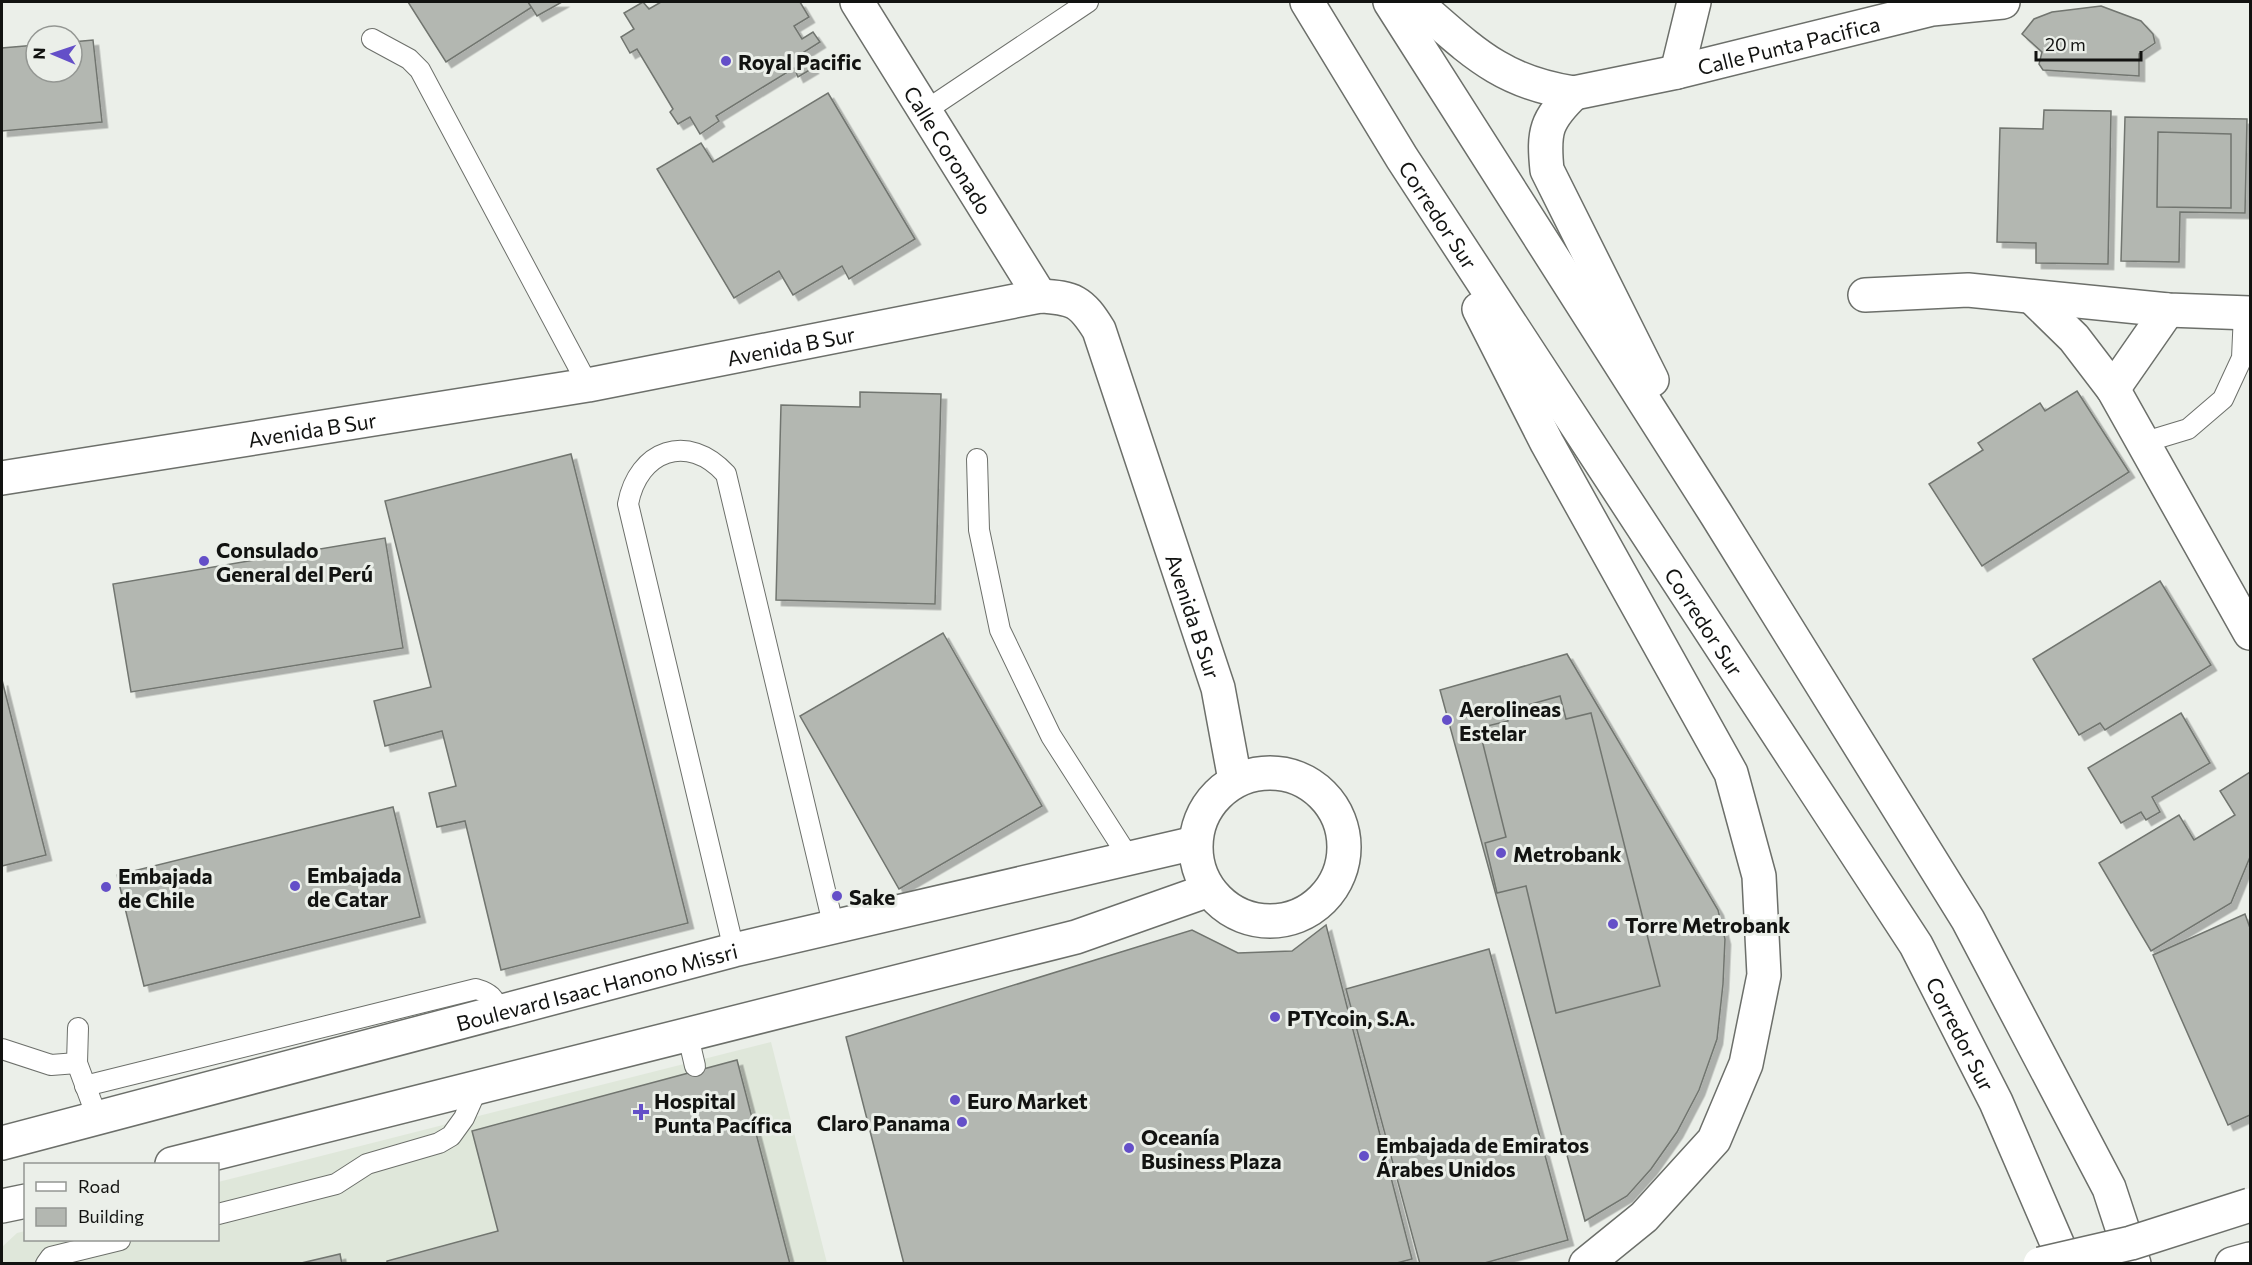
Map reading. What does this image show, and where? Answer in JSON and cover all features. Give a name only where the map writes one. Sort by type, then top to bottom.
[{"type":"main road","name":"Calle Coronado","points":[[857,2],[1040,297]]},
{"type":"main road","name":"Corredor Sur","points":[[1307,2],[1402,158],[1916,945],[1995,1102],[2066,1263]]},
{"type":"main road","points":[[1390,2],[1716,514],[1968,920],[2109,1188],[2134,1263]]},
{"type":"main road","points":[[1415,2],[1497,70],[1542,88],[1574,93]]},
{"type":"main road","points":[[1677,72],[1694,2]]},
{"type":"main road","name":"Calle Punta Pacifica","points":[[1574,93],[1677,72],[1932,9],[2004,2]]},
{"type":"main road","points":[[1574,93],[1556,111],[1547,125],[1545,145],[1547,170],[1612,297],[1716,514]]},
{"type":"main road","points":[[1402,158],[1547,443],[1731,773],[1759,876],[1764,975],[1746,1064],[1714,1140],[1644,1217],[1586,1263]]},
{"type":"main road","points":[[1865,295],[1968,290],[2168,310],[2247,313]]},
{"type":"main road","name":"Avenida B Sur","points":[[2,478],[588,385],[1040,297],[1069,298],[1087,310],[1099,330],[1218,688],[1236,780]]},
{"type":"main road","points":[[2033,298],[2074,338],[2113,388],[2250,633]]},
{"type":"main road","points":[[2113,388],[2168,310]]},
{"type":"main road","points":[[1267,772],[1283,773],[1306,781],[1326,796],[1339,817],[1344,840],[1343,865],[1333,888],[1317,906],[1296,918],[1271,922],[1248,919],[1226,908],[1209,890],[1198,868],[1195,843],[1201,817],[1215,796],[1236,780],[1267,772]]},
{"type":"main road","name":"Boulevard Isaac Hanono Missri","points":[[2,1143],[734,950],[1195,843]]},
{"type":"main road","points":[[176,1163],[477,1089],[691,1051],[1076,937],[1209,890]]},
{"type":"main road","points":[[2,1206],[24,1201]]},
{"type":"main road","points":[[2040,1263],[2131,1243],[2250,1205]]},
{"type":"main road","points":[[2232,1263],[2250,1259]]},
{"type":"lane","points":[[925,111],[1088,2]]},
{"type":"lane","points":[[372,39],[409,60],[420,70],[588,385]]},
{"type":"lane","points":[[2145,442],[2188,429],[2223,399],[2242,358],[2247,313]]},
{"type":"lane","points":[[734,950],[628,504],[632,484],[645,465],[666,452],[697,452],[713,460],[726,474],[834,928]]},
{"type":"lane","points":[[977,459],[979,530],[1000,630],[1051,736],[1129,858]]},
{"type":"lane","points":[[86,1086],[476,989],[487,992],[495,998],[499,1012]]},
{"type":"lane","points":[[78,1028],[78,1063],[97,1118]]},
{"type":"lane","points":[[2,1049],[51,1065],[78,1063]]},
{"type":"lane","points":[[219,1214],[336,1184],[367,1164],[439,1143],[451,1136],[464,1118],[477,1089]]},
{"type":"lane","points":[[46,1263],[51,1257],[112,1241]]},
{"type":"shaded area","name":"Hospital Punta Pacífica","points":[[771,1042],[827,1263],[2,1264],[2,1247],[17,1233],[24,1231],[24,1241],[219,1241],[219,1182]]},
{"type":"building","points":[[408,2],[528,2],[532,7],[446,62]]},
{"type":"building","points":[[528,2],[562,2],[537,16]]},
{"type":"building","name":"Royal Pacific","points":[[643,2],[649,9],[661,2],[800,2],[809,17],[794,26],[802,39],[813,32],[820,42],[804,52],[813,68],[798,77],[794,68],[716,116],[719,121],[700,134],[690,117],[678,124],[670,112],[673,109],[637,49],[630,53],[621,37],[634,29],[624,13]]},
{"type":"building","points":[[2101,6],[2141,21],[2153,34],[2155,43],[2139,54],[2139,76],[2043,70],[2039,64],[2042,52],[2022,34],[2034,19],[2052,12]]},
{"type":"building","points":[[93,40],[102,122],[2,131],[2,48],[24,46],[24,84],[84,84],[84,41]]},
{"type":"building","points":[[828,93],[915,239],[849,279],[842,266],[793,295],[779,271],[734,298],[657,169],[701,143],[713,162]]},
{"type":"building","points":[[2044,110],[2111,111],[2108,264],[2036,263],[2036,243],[1997,242],[2000,128],[2043,129]]},
{"type":"building","points":[[2125,117],[2247,119],[2245,213],[2180,212],[2179,262],[2121,261]]},
{"type":"building","points":[[2158,132],[2231,134],[2231,208],[2157,207]]},
{"type":"building","points":[[2077,391],[2129,472],[1982,566],[1929,484],[1983,450],[1978,443],[2040,403],[2045,411]]},
{"type":"building","points":[[860,392],[941,394],[935,604],[776,600],[781,405],[860,407]]},
{"type":"building","points":[[571,454],[688,923],[501,970],[465,821],[437,827],[429,793],[456,786],[442,731],[385,746],[374,701],[431,687],[385,501]]},
{"type":"building","points":[[385,538],[403,648],[131,692],[113,584]]},
{"type":"building","points":[[2160,581],[2211,665],[2105,730],[2100,723],[2079,735],[2033,659]]},
{"type":"building","points":[[943,633],[1042,806],[899,889],[800,716]]},
{"type":"building","name":"Torre Metrobank","points":[[1567,654],[1718,910],[1725,939],[1717,1039],[1699,1090],[1677,1132],[1651,1169],[1627,1196],[1585,1221],[1440,690]]},
{"type":"building","points":[[2,680],[46,855],[2,866]]},
{"type":"building","points":[[1560,696],[1566,719],[1591,713],[1660,986],[1556,1013],[1526,886],[1497,893],[1485,843],[1506,837],[1479,728],[1508,721],[1506,711]]},
{"type":"building","points":[[2181,713],[2210,763],[2152,797],[2160,812],[2146,820],[2141,812],[2121,823],[2088,768]]},
{"type":"building","points":[[2250,772],[2250,857],[2231,903],[2151,951],[2099,863],[2179,815],[2194,840],[2235,815],[2220,791]]},
{"type":"building","points":[[393,807],[420,917],[144,986],[117,875]]},
{"type":"building","points":[[2245,914],[2250,928],[2250,1115],[2228,1125],[2153,955]]},
{"type":"building","name":"Oceanía Business Plaza","points":[[1326,925],[1412,1259],[1393,1264],[904,1264],[846,1037],[1192,930],[1238,953],[1292,951]]},
{"type":"building","points":[[1489,949],[1568,1240],[1481,1264],[1420,1264],[1346,989]]},
{"type":"building","points":[[737,1060],[790,1264],[387,1264],[387,1261],[498,1231],[472,1131]]},
{"type":"building","points":[[340,1254],[342,1264],[297,1264]]},
{"type":"place","name":"Royal Pacific","points":[[726,61]]},
{"type":"place","name":"Consulado General del Perú","points":[[204,561]]},
{"type":"place","name":"Aerolineas Estelar","points":[[1447,720]]},
{"type":"place","name":"Metrobank","points":[[1501,853]]},
{"type":"place","name":"Embajada de Catar","points":[[295,886]]},
{"type":"place","name":"Embajada de Chile","points":[[106,887]]},
{"type":"place","name":"Sake","points":[[837,896]]},
{"type":"place","name":"Torre Metrobank","points":[[1613,924]]},
{"type":"place","name":"PTYcoin, S.A.","points":[[1275,1017]]},
{"type":"place","name":"Euro Market","points":[[955,1100]]},
{"type":"place","name":"Hospital Punta Pacífica","points":[[641,1112]]},
{"type":"place","name":"Claro Panama","points":[[962,1122]]},
{"type":"place","name":"Oceanía Business Plaza","points":[[1129,1148]]},
{"type":"place","name":"Embajada de Emiratos Árabes Unidos","points":[[1364,1156]]}]
